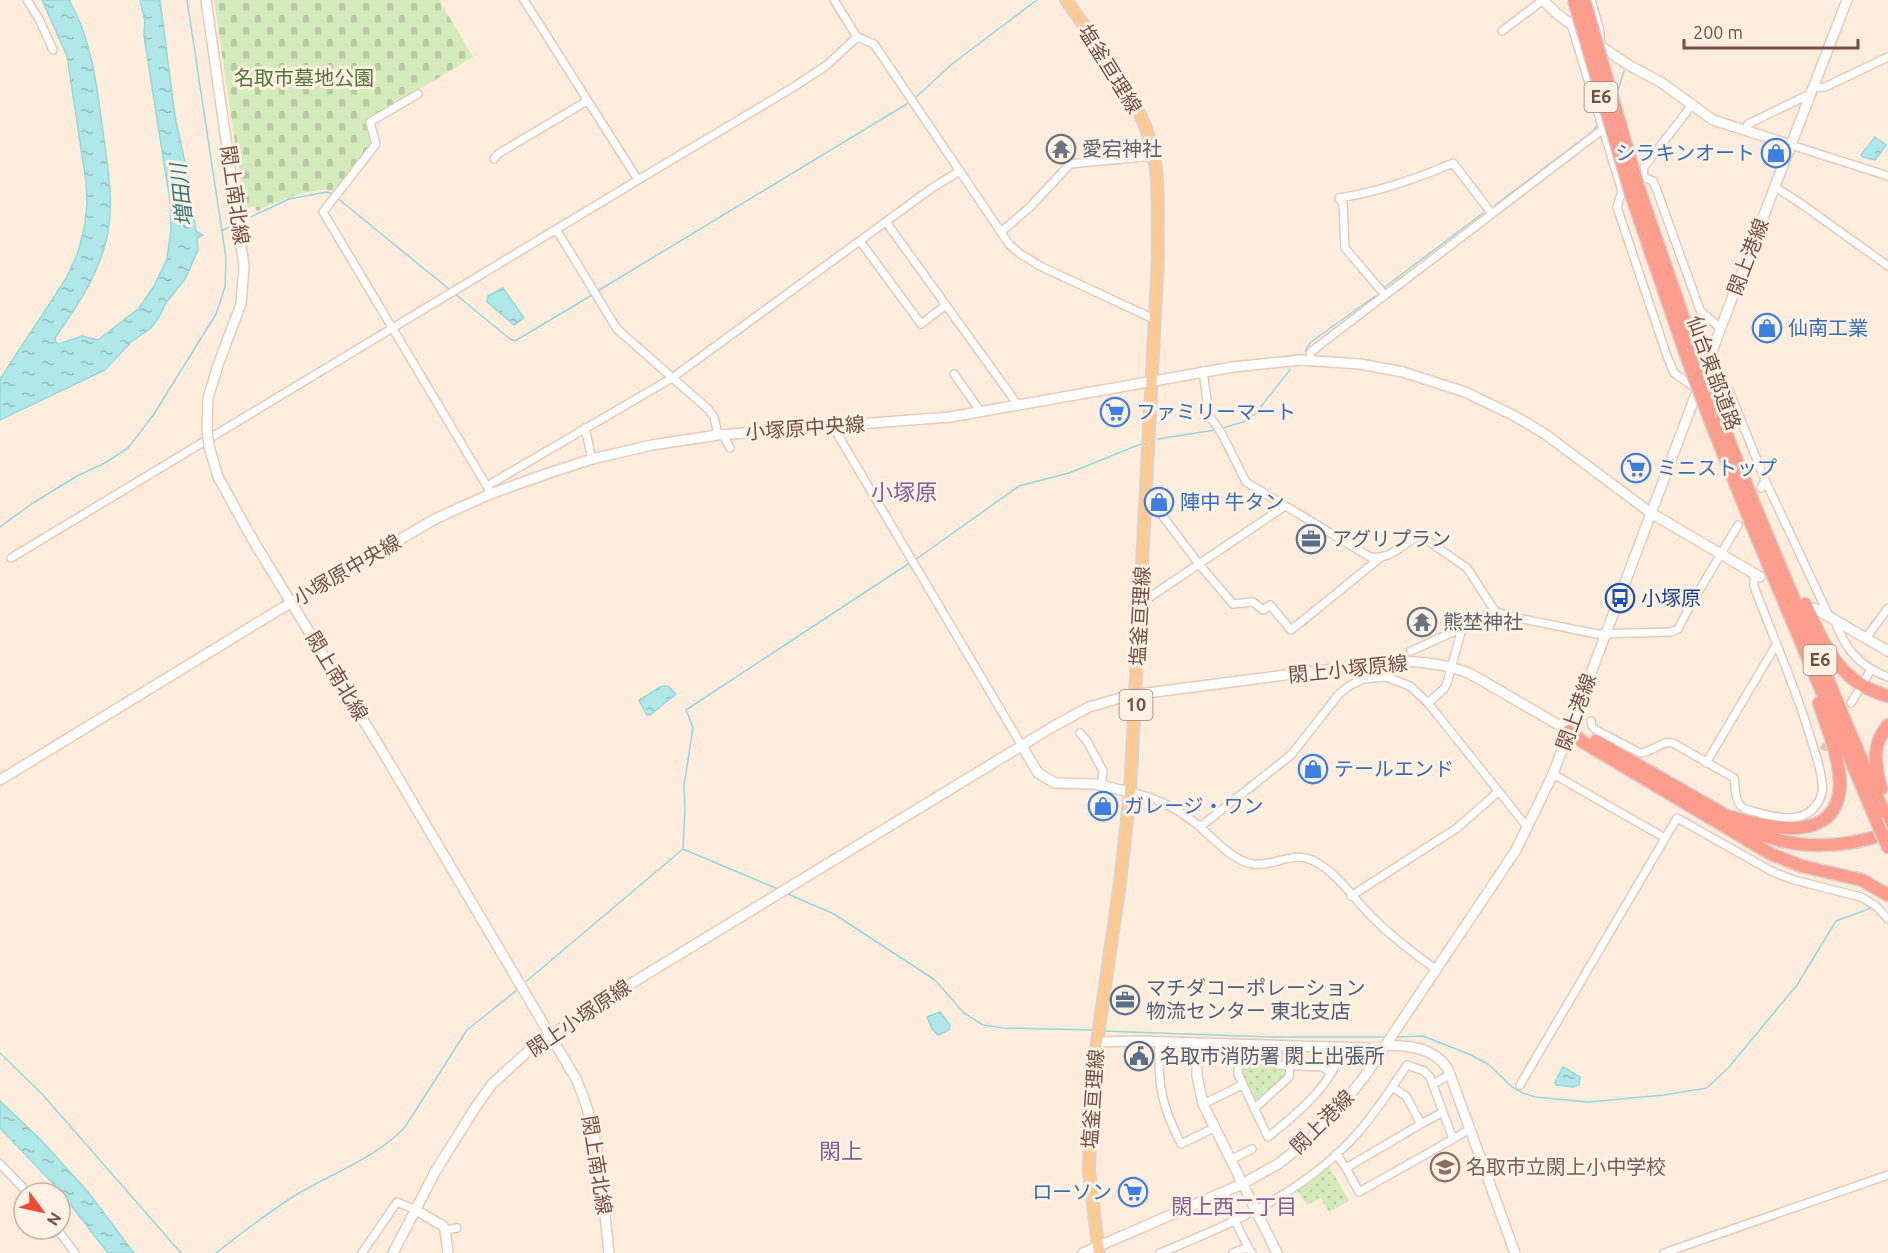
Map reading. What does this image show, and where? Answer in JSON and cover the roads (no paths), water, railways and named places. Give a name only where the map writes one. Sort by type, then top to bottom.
[{"type":"highway","name":"仙台東部道路","points":[[1574,0],[1687,358],[1710,420],[1753,528],[1884,817]]},
{"type":"highway","name":"仙台東部道路","points":[[1584,0],[1634,187],[1754,504],[1884,817],[1888,848]]},
{"type":"highway","points":[[1754,504],[1829,653],[1838,666],[1856,682],[1874,692],[1888,696]]},
{"type":"highway","points":[[1728,822],[1776,829],[1805,828],[1821,821],[1833,809],[1837,802],[1840,784],[1825,720],[1753,528]]},
{"type":"highway","points":[[1884,817],[1875,762],[1878,739],[1888,725]]},
{"type":"highway","points":[[1569,731],[1593,748],[1728,822],[1779,846],[1810,851],[1851,849],[1888,839]]},
{"type":"highway","points":[[1728,822],[1777,840],[1800,844],[1840,845],[1888,833]]},
{"type":"highway","points":[[1728,822],[1784,860],[1801,867],[1862,880],[1885,897]]},
{"type":"main road","name":"塩釜亘理線","points":[[1066,0],[1136,106],[1146,128],[1154,156],[1156,179],[1158,258],[1156,320],[1130,792],[1120,883],[1098,1034],[1091,1107],[1089,1171],[1098,1250]]},
{"type":"street","points":[[27,0],[39,19],[53,51]]},
{"type":"street","name":"閖上南北線","points":[[206,0],[244,266],[244,288],[237,315],[208,398],[209,446],[218,477],[576,1079],[594,1124],[609,1253]]},
{"type":"street","points":[[524,0],[638,180]]},
{"type":"street","points":[[834,0],[857,37],[874,44],[1001,232],[1019,253],[1040,266],[1156,320]]},
{"type":"street","points":[[1502,31],[1543,0],[1553,5],[1570,24],[1598,45],[1662,83],[1713,120],[1888,176]]},
{"type":"street","points":[[1591,0],[1600,31],[1601,40],[1598,45]]},
{"type":"street","name":"閖上港線","points":[[1083,1253],[1098,1250],[1242,1184],[1278,1164],[1320,1130],[1352,1094],[1380,1055],[1501,873],[1528,828],[1553,774],[1847,0]]},
{"type":"street","points":[[1570,24],[1602,130],[1634,187]]},
{"type":"street","points":[[10,558],[810,76],[827,65],[857,37]]},
{"type":"street","points":[[1746,129],[1748,124],[1811,91],[1825,87],[1888,57]]},
{"type":"street","points":[[418,94],[370,122],[376,144],[323,212],[489,490],[585,428],[672,378],[960,171]]},
{"type":"street","points":[[494,159],[498,154],[587,101]]},
{"type":"street","points":[[1692,105],[1644,168],[1634,187],[1617,207],[1674,373],[1698,390]]},
{"type":"street","points":[[1311,360],[1310,353],[1317,347],[1602,130]]},
{"type":"street","points":[[1001,232],[1030,207],[1070,164],[1154,156]]},
{"type":"street","points":[[1385,295],[1345,248],[1343,204],[1339,198],[1408,181],[1453,163],[1492,214]]},
{"type":"street","points":[[1634,187],[1653,181],[1700,310],[1721,329]]},
{"type":"street","points":[[1775,187],[1888,266]]},
{"type":"street","points":[[886,222],[1018,405]]},
{"type":"street","points":[[556,229],[617,329],[708,409],[714,417],[720,435],[730,448]]},
{"type":"street","points":[[860,241],[921,324],[946,305]]},
{"type":"street","name":"小塚原中央線","points":[[0,780],[292,602],[489,490],[592,459],[651,445],[720,435],[904,421],[981,412],[1203,371],[1286,361],[1311,360],[1360,364],[1403,372],[1465,392],[1513,415],[1545,434],[1651,513],[1757,575]]},
{"type":"street","points":[[1203,371],[1209,415],[1222,434],[1246,482],[1370,557],[1389,556],[1421,536],[1467,568],[1495,611],[1508,616],[1597,634],[1671,632],[1678,629],[1738,525]]},
{"type":"street","points":[[954,374],[981,412]]},
{"type":"street","points":[[1703,378],[1717,382],[1730,390],[1766,480],[1846,646],[1863,665],[1888,677]]},
{"type":"street","points":[[832,425],[1038,772],[1046,779],[1065,784],[1101,786],[1164,802],[1184,814],[1233,855],[1248,863],[1259,864],[1292,857],[1311,860],[1328,871],[1394,938],[1437,970]]},
{"type":"street","points":[[585,428],[592,459]]},
{"type":"street","points":[[1761,488],[1766,480]]},
{"type":"street","points":[[1146,502],[1152,502],[1233,604],[1253,602],[1263,610],[1270,605],[1291,630],[1380,558]]},
{"type":"street","points":[[1141,598],[1147,599],[1285,506]]},
{"type":"street","points":[[1591,722],[1596,730],[1635,752],[1645,753],[1668,742],[1734,778],[1737,802],[1740,807],[1780,818],[1797,817],[1819,802],[1822,783],[1817,759],[1793,685],[1754,586],[1757,575]]},
{"type":"street","points":[[1814,608],[1888,651]]},
{"type":"street","points":[[1866,638],[1888,608]]},
{"type":"street","points":[[1411,651],[1495,611]]},
{"type":"street","points":[[1428,703],[1444,689],[1461,632],[1465,627]]},
{"type":"street","points":[[1706,763],[1776,645]]},
{"type":"street","name":"閖上小塚原線","points":[[393,1253],[454,1138],[487,1092],[514,1062],[550,1034],[1089,707],[1147,693],[1394,661],[1421,662],[1451,667],[1486,682],[1569,731]]},
{"type":"street","points":[[1866,678],[1871,670]]},
{"type":"street","points":[[1200,827],[1291,755],[1339,694],[1362,679],[1386,677],[1410,686],[1428,703],[1528,828]]},
{"type":"street","points":[[1851,703],[1857,693]]},
{"type":"street","points":[[1080,733],[1087,741],[1103,771],[1101,786]]},
{"type":"street","points":[[1817,759],[1823,750]]},
{"type":"street","points":[[1553,774],[1665,838]]},
{"type":"street","points":[[1351,896],[1457,828],[1498,792]]},
{"type":"street","points":[[1520,1085],[1677,819],[1773,872],[1794,880],[1861,897],[1883,911],[1888,919]]},
{"type":"street","points":[[1872,903],[1885,897]]},
{"type":"street","points":[[1098,1034],[1197,1043],[1369,1048],[1380,1055]]},
{"type":"street","points":[[1389,1040],[1421,1048],[1444,1063],[1515,1253]]},
{"type":"street","points":[[1159,1041],[1161,1095],[1167,1117],[1181,1144],[1214,1128]]},
{"type":"street","points":[[1197,1043],[1197,1076],[1203,1104],[1277,1253]]},
{"type":"street","points":[[1239,1044],[1238,1074],[1268,1137],[1305,1105],[1339,1061],[1341,1048]]},
{"type":"street","points":[[1278,1046],[1277,1065],[1323,1067],[1331,1073]]},
{"type":"street","points":[[1254,1109],[1289,1077],[1290,1065]]},
{"type":"street","points":[[1160,1253],[1176,1250],[1255,1212],[1298,1186],[1336,1154],[1375,1112],[1407,1065],[1424,1071],[1434,1084],[1453,1139]]},
{"type":"street","points":[[1434,1084],[1450,1074]]},
{"type":"street","points":[[1203,1104],[1242,1085]]},
{"type":"street","points":[[1392,1087],[1406,1096],[1421,1124]]},
{"type":"street","points":[[1346,1168],[1443,1112]]},
{"type":"street","points":[[1336,1154],[1359,1192],[1470,1129]]},
{"type":"street","points":[[1230,1160],[1252,1149]]},
{"type":"street","points":[[0,1164],[16,1181]]},
{"type":"street","points":[[1664,1253],[1888,1175]]},
{"type":"street","points":[[362,1253],[397,1202],[440,1223],[445,1230],[448,1253]]},
{"type":"street","points":[[1233,1253],[1250,1250],[1235,1221]]},
{"type":"street","points":[[445,1230],[457,1228]]},
{"type":"water","name":"増田川","points":[[42,0],[69,0],[83,31],[96,81],[110,187],[109,227],[102,255],[85,292],[55,338],[56,342],[59,344],[82,336],[98,340],[139,308],[154,286],[167,259],[171,229],[170,201],[144,36],[145,21],[140,0],[160,0],[175,116],[189,181],[196,231],[203,235],[197,238],[198,250],[185,279],[166,303],[159,317],[151,328],[131,342],[105,370],[0,420],[0,379],[67,277],[78,252],[87,204],[86,182],[67,56]]},
{"type":"water","points":[[1875,137],[1886,145],[1875,160],[1863,157],[1861,155]]},
{"type":"water","points":[[503,288],[524,318],[514,325],[487,302],[488,296]]},
{"type":"water","points":[[662,686],[668,686],[676,694],[647,715],[639,700]]},
{"type":"water","points":[[940,1012],[950,1025],[949,1030],[938,1035],[932,1029],[927,1017]]},
{"type":"water","points":[[1563,1067],[1580,1077],[1579,1085],[1573,1087],[1556,1085],[1555,1082]]},
{"type":"water","points":[[0,1101],[41,1140],[88,1192],[134,1253],[108,1253],[72,1207],[72,1181],[50,1181],[0,1128]]},
{"type":"waterway","points":[[0,527],[33,503],[128,448],[154,414],[216,314],[225,287],[226,258],[187,0]]},
{"type":"waterway","points":[[914,99],[952,64],[1037,0]]},
{"type":"waterway","points":[[1617,93],[1624,71]]},
{"type":"waterway","points":[[596,292],[910,102]]},
{"type":"waterway","points":[[1495,205],[1593,131],[1597,125]]},
{"type":"waterway","points":[[242,221],[289,199],[327,192],[333,194]]},
{"type":"waterway","points":[[336,197],[449,289]]},
{"type":"waterway","points":[[1385,287],[1483,213]]},
{"type":"waterway","points":[[221,231],[235,224]]},
{"type":"waterway","points":[[455,294],[515,341],[592,295]]},
{"type":"waterway","points":[[1305,351],[1311,342],[1375,296]]},
{"type":"waterway","points":[[1223,428],[1246,421],[1255,414],[1290,370]]},
{"type":"waterway","points":[[1158,439],[1215,430]]},
{"type":"waterway","points":[[915,560],[1019,486],[1069,473],[1141,444]]},
{"type":"waterway","points":[[683,848],[684,786],[693,727],[686,710],[911,562]]},
{"type":"waterway","points":[[523,984],[683,849],[778,889]]},
{"type":"waterway","points":[[788,894],[834,914],[935,980],[964,1013],[983,1025],[1003,1028],[1095,1030]]},
{"type":"waterway","points":[[1396,1037],[1423,1036],[1471,1055],[1488,1064],[1512,1087],[1535,1097],[1588,1102],[1664,1095],[1707,1088],[1729,1067],[1797,985],[1836,921],[1871,908]]},
{"type":"waterway","points":[[216,1253],[291,1198],[365,1158],[393,1139],[405,1127],[467,1030],[517,990]]},
{"type":"waterway","points":[[1102,1031],[1271,1037],[1385,1037]]},
{"type":"waterway","points":[[0,1053],[43,1095],[181,1253]]},
{"type":"tunnel","points":[[1823,750],[1831,736]]},
{"type":"place","name":"愛宕神社","points":[[1061,149]]},
{"type":"place","name":"シラキンオート","points":[[1776,153]]},
{"type":"place","name":"仙南工業","points":[[1767,328]]},
{"type":"place","name":"ファミリーマート","points":[[1115,412]]},
{"type":"place","name":"ミニストップ","points":[[1636,468]]},
{"type":"place","name":"陣中 牛タン","points":[[1159,502]]},
{"type":"place","name":"アグリプラン","points":[[1311,539]]},
{"type":"place","name":"小塚原","points":[[1620,598]]},
{"type":"place","name":"熊埜神社","points":[[1422,622]]},
{"type":"place","name":"テールエンド","points":[[1313,769]]},
{"type":"place","name":"ガレージ・ワン","points":[[1103,806]]},
{"type":"place","name":"マチダコーポレーション 物流センター 東北支店","points":[[1125,1000]]},
{"type":"place","name":"名取市消防署 閖上出張所","points":[[1139,1056]]},
{"type":"place","name":"名取市立閖上小中学校","points":[[1445,1167]]},
{"type":"place","name":"ローソン","points":[[1133,1192]]},
{"type":"district","name":"小塚原","points":[[904,492]]},
{"type":"district","name":"閖上","points":[[841,1151]]},
{"type":"district","name":"閖上西二丁目","points":[[1234,1207]]},
{"type":"park label","name":"名取市墓地公園","points":[[304,78]]}]
